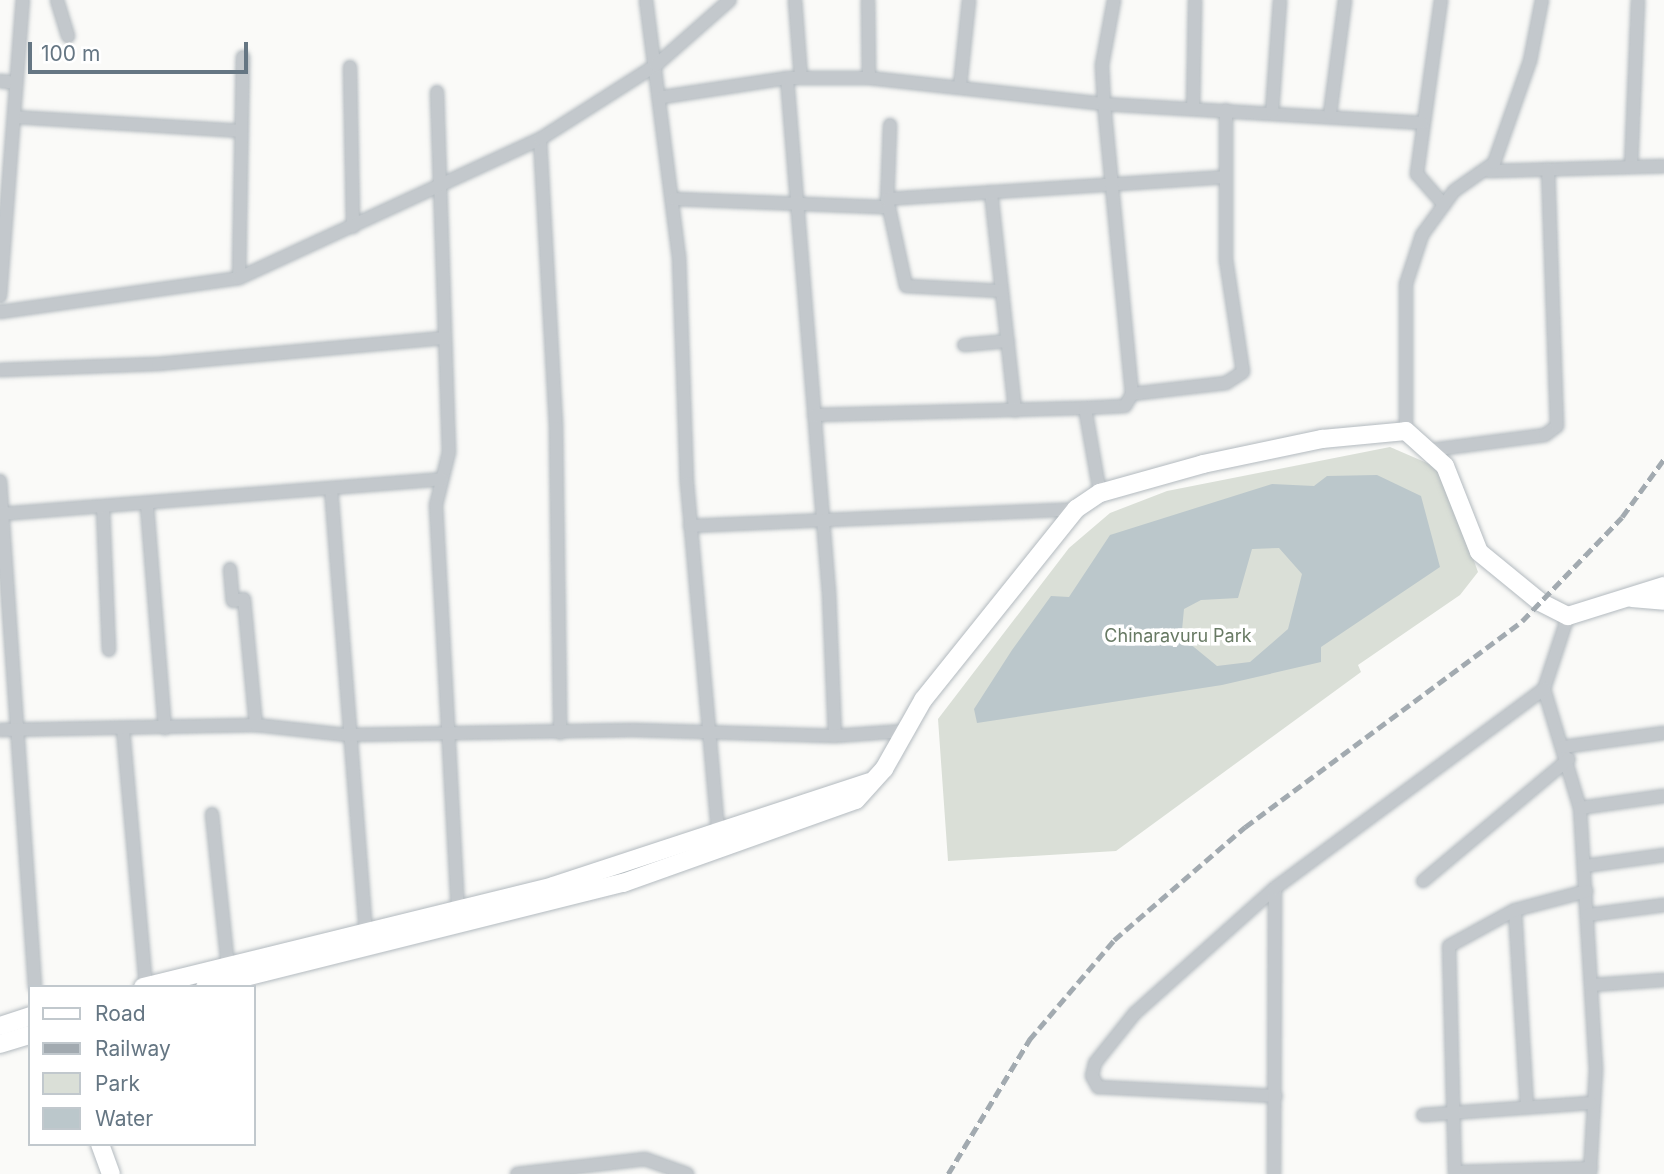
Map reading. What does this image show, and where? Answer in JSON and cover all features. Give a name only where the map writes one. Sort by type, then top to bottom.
[{"type":"main road","points":[[213,985],[623,883],[815,818],[856,800],[869,782],[884,769],[904,731],[1076,509],[1100,493],[1246,454],[1406,431],[1431,450],[1455,484],[1479,552],[1569,616],[1664,586]]},
{"type":"main road","points":[[1632,598],[1664,601]]},
{"type":"main road","points":[[148,985],[458,912],[719,833],[869,782]]},
{"type":"main road","points":[[0,1026],[28,1017]]},
{"type":"main road","points":[[0,1044],[28,1036]]},
{"type":"main road","points":[[101,1146],[111,1174]]},
{"type":"street","points":[[0,296],[23,0]]},
{"type":"street","points":[[57,0],[68,36]]},
{"type":"street","points":[[646,0],[663,97],[674,199],[690,526],[706,731],[719,833]]},
{"type":"street","points":[[0,313],[239,278],[540,139],[656,65],[730,0]]},
{"type":"street","points":[[795,0],[801,78]]},
{"type":"street","points":[[868,0],[869,78]]},
{"type":"street","points":[[960,86],[969,0]]},
{"type":"street","points":[[814,415],[1125,406],[1132,394],[1102,65],[1114,0]]},
{"type":"street","points":[[1193,109],[1195,0]]},
{"type":"street","points":[[1272,112],[1280,0]]},
{"type":"street","points":[[1330,114],[1345,0]]},
{"type":"street","points":[[1441,0],[1422,123],[1420,184],[1444,205]]},
{"type":"street","points":[[1489,171],[1530,61],[1542,0]]},
{"type":"street","points":[[1631,167],[1638,0]]},
{"type":"street","points":[[239,278],[243,57]]},
{"type":"street","points":[[350,67],[353,227]]},
{"type":"street","points":[[663,97],[787,78],[869,78],[1104,104],[1330,114],[1422,123]]},
{"type":"street","points":[[787,78],[799,204],[835,736]]},
{"type":"street","points":[[0,81],[16,83]]},
{"type":"street","points":[[437,92],[449,452],[436,505],[458,912]]},
{"type":"street","points":[[1132,394],[1226,383],[1243,372],[1226,260],[1226,110]]},
{"type":"street","points":[[14,117],[242,131]]},
{"type":"street","points":[[888,236],[890,125]]},
{"type":"street","points":[[540,139],[556,428],[560,733]]},
{"type":"street","points":[[1406,431],[1406,284],[1422,235],[1462,184],[1489,171],[1664,166]]},
{"type":"street","points":[[1431,450],[1545,435],[1557,426],[1548,169]]},
{"type":"street","points":[[674,199],[799,204],[887,203],[990,192],[1224,177]]},
{"type":"street","points":[[990,192],[1015,411]]},
{"type":"street","points":[[887,203],[906,286],[1002,291]]},
{"type":"street","points":[[0,370],[158,364],[444,338]]},
{"type":"street","points":[[964,345],[1008,341]]},
{"type":"street","points":[[1085,408],[1100,493]]},
{"type":"street","points":[[1,514],[147,506],[442,479]]},
{"type":"street","points":[[0,481],[14,729],[35,985]]},
{"type":"street","points":[[331,488],[347,735],[366,934]]},
{"type":"street","points":[[147,506],[165,728]]},
{"type":"street","points":[[103,508],[109,650]]},
{"type":"street","points":[[690,526],[1076,509]]},
{"type":"street","points":[[230,569],[233,601],[244,599],[257,725]]},
{"type":"street","points":[[1276,1096],[1098,1087],[1092,1076],[1095,1063],[1135,1013],[1275,888],[1544,689],[1569,616]]},
{"type":"street","points":[[1544,689],[1566,753],[1580,808],[1587,891],[1596,1069],[1591,1103],[1590,1171],[1455,1173],[1456,1113],[1449,946],[1515,910],[1587,891]]},
{"type":"street","points":[[0,730],[257,725],[347,735],[706,731],[835,736],[904,731]]},
{"type":"street","points":[[123,729],[144,985]]},
{"type":"street","points":[[1423,881],[1566,753],[1664,733]]},
{"type":"street","points":[[1580,808],[1664,796]]},
{"type":"street","points":[[212,814],[228,967]]},
{"type":"street","points":[[1585,866],[1664,855]]},
{"type":"street","points":[[1274,1174],[1275,888]]},
{"type":"street","points":[[1588,915],[1664,905]]},
{"type":"street","points":[[1515,910],[1527,1107]]},
{"type":"street","points":[[1592,985],[1664,981]]},
{"type":"street","points":[[1423,1115],[1591,1103]]},
{"type":"street","points":[[517,1174],[645,1159],[687,1174]]},
{"type":"green space","name":"Chinaravuru Park","points":[[1390,447],[1441,469],[1478,572],[1460,595],[1358,665],[1361,672],[1116,851],[948,861],[938,719],[1069,548],[1110,513],[1167,491]]},
{"type":"water","points":[[1377,475],[1421,496],[1440,567],[1321,647],[1321,662],[1222,685],[977,723],[974,709],[1012,650],[1051,596],[1069,597],[1110,535],[1272,484],[1314,486],[1327,476]],"holes":[[[1279,548],[1302,574],[1288,629],[1250,662],[1217,666],[1189,643],[1182,630],[1184,609],[1201,600],[1238,598],[1252,549]]]},
{"type":"railway","points":[[948,1174],[1029,1040],[1114,940],[1245,827],[1522,621],[1622,517],[1664,459]]}]
